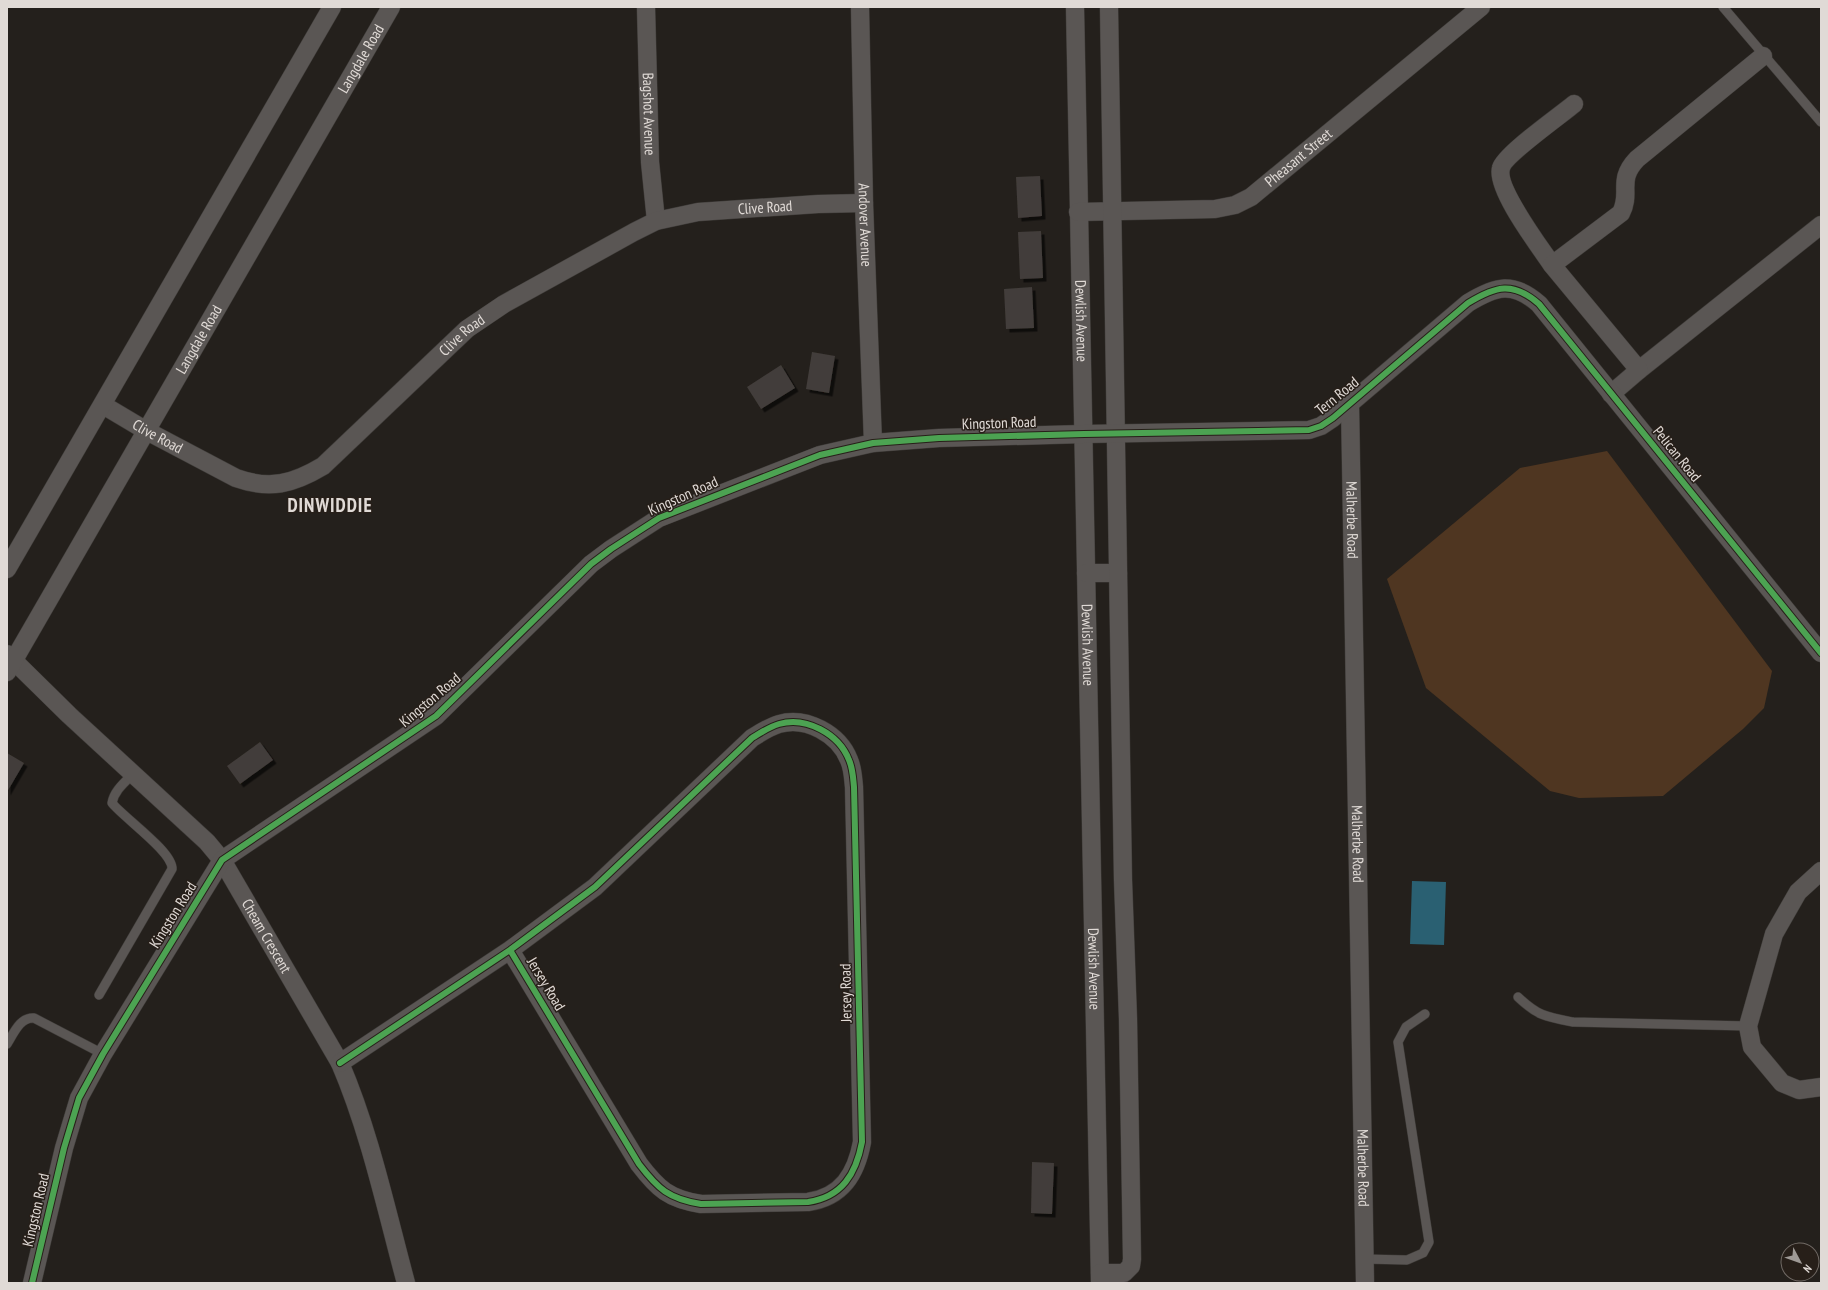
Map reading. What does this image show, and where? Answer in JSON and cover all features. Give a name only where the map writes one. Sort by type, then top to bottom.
[{"type":"street","points":[[7,569],[332,7]]},
{"type":"street","name":"Langdale Road","points":[[9,663],[391,7]]},
{"type":"street","name":"Bagshot Avenue","points":[[646,7],[650,162],[656,221]]},
{"type":"street","name":"Andover Avenue","points":[[860,7],[864,203],[872,443]]},
{"type":"street","name":"Dewlish Avenue","points":[[1075,7],[1100,1278],[1127,1271],[1131,1266],[1132,1259],[1118,573],[1109,7]]},
{"type":"street","name":"Pheasant Street","points":[[1078,212],[1112,210],[1215,209],[1235,205],[1251,197],[1482,7]]},
{"type":"street","points":[[1552,265],[1621,214],[1625,207],[1626,174],[1637,159],[1763,56]]},
{"type":"street","points":[[1574,104],[1509,156],[1501,168],[1500,176],[1520,219],[1552,265],[1639,370]]},
{"type":"street","name":"Clive Road","points":[[103,405],[146,430],[236,478],[251,483],[268,485],[288,483],[307,476],[323,466],[447,347],[473,325],[504,304],[656,221],[698,212],[818,204],[864,203]]},
{"type":"street","points":[[1611,394],[1821,224]]},
{"type":"street","name":"Tern Road","points":[[1084,434],[1309,430],[1321,426],[1350,404],[1468,303],[1482,294],[1502,288]]},
{"type":"street","name":"Pelican Road","points":[[1502,288],[1513,288],[1522,291],[1539,304],[1821,653]]},
{"type":"street","name":"Malherbe Road","points":[[1350,404],[1365,1283]]},
{"type":"street","name":"Kingston Road","points":[[32,1283],[64,1148],[79,1098],[103,1054],[222,860],[436,716],[591,564],[634,533],[659,518],[788,466],[820,455],[872,443],[939,438],[1084,434]]},
{"type":"street","points":[[1086,573],[1118,573]]},
{"type":"street","name":"Cheam Crescent","points":[[9,663],[207,842],[222,860],[340,1063],[354,1096],[364,1128],[406,1283]]},
{"type":"street","name":"Jersey Road","points":[[340,1063],[510,950],[595,887],[752,738],[766,729],[780,724],[807,724],[818,728],[842,747],[849,760],[854,788],[862,1142],[859,1160],[853,1172],[844,1184],[831,1195],[820,1200],[808,1202],[701,1204],[684,1201],[670,1196],[651,1181],[639,1164],[510,950]]},
{"type":"street","points":[[1821,871],[1798,892],[1774,934],[1748,1026],[1752,1047],[1782,1083],[1799,1090],[1821,1087]]},
{"type":"street","points":[[1093,879],[1124,880]]},
{"type":"lane","points":[[1723,7],[1763,56],[1821,122]]},
{"type":"lane","points":[[99,995],[172,869],[172,864],[165,852],[112,803],[113,796],[133,774]]},
{"type":"lane","points":[[1518,997],[1532,1010],[1546,1017],[1573,1022],[1748,1026]]},
{"type":"lane","points":[[1364,1259],[1407,1260],[1424,1253],[1429,1242],[1398,1042],[1406,1027],[1425,1014]]},
{"type":"lane","points":[[7,1044],[23,1021],[28,1018],[34,1018],[103,1054]]},
{"type":"shaded area","points":[[1607,451],[1772,671],[1764,708],[1743,729],[1663,796],[1579,798],[1550,791],[1426,688],[1387,579],[1520,468]]},
{"type":"water","points":[[1412,881],[1446,882],[1444,945],[1410,944]]},
{"type":"building","points":[[1040,176],[1042,216],[1018,218],[1016,177]]},
{"type":"building","points":[[1041,231],[1043,278],[1020,279],[1018,232]]},
{"type":"building","points":[[1032,287],[1034,328],[1006,329],[1004,289]]},
{"type":"building","points":[[812,352],[835,356],[829,393],[806,389]]},
{"type":"building","points":[[781,365],[795,388],[761,409],[747,387]]},
{"type":"building","points":[[260,742],[273,760],[240,784],[227,766]]},
{"type":"building","points":[[7,753],[24,763],[7,792]]},
{"type":"building","points":[[1032,1162],[1054,1163],[1052,1214],[1031,1213]]},
{"type":"cycle path","points":[[32,1283],[64,1148],[79,1098],[103,1054],[222,860],[436,716],[591,564],[611,549],[659,518],[820,455],[873,443],[939,438],[1309,430],[1321,426],[1333,418],[1468,303],[1478,297],[1496,290],[1504,288],[1512,289],[1521,292],[1539,304],[1821,653]]},
{"type":"cycle path","points":[[340,1063],[510,950],[595,887],[752,738],[768,728],[779,724],[789,722],[810,725],[830,735],[838,742],[849,760],[854,787],[862,1142],[856,1164],[846,1182],[830,1195],[808,1202],[701,1204],[680,1199],[665,1192],[652,1180],[639,1164],[510,950]]},
{"type":"district","name":"DINWIDDIE","points":[[330,505]]}]
